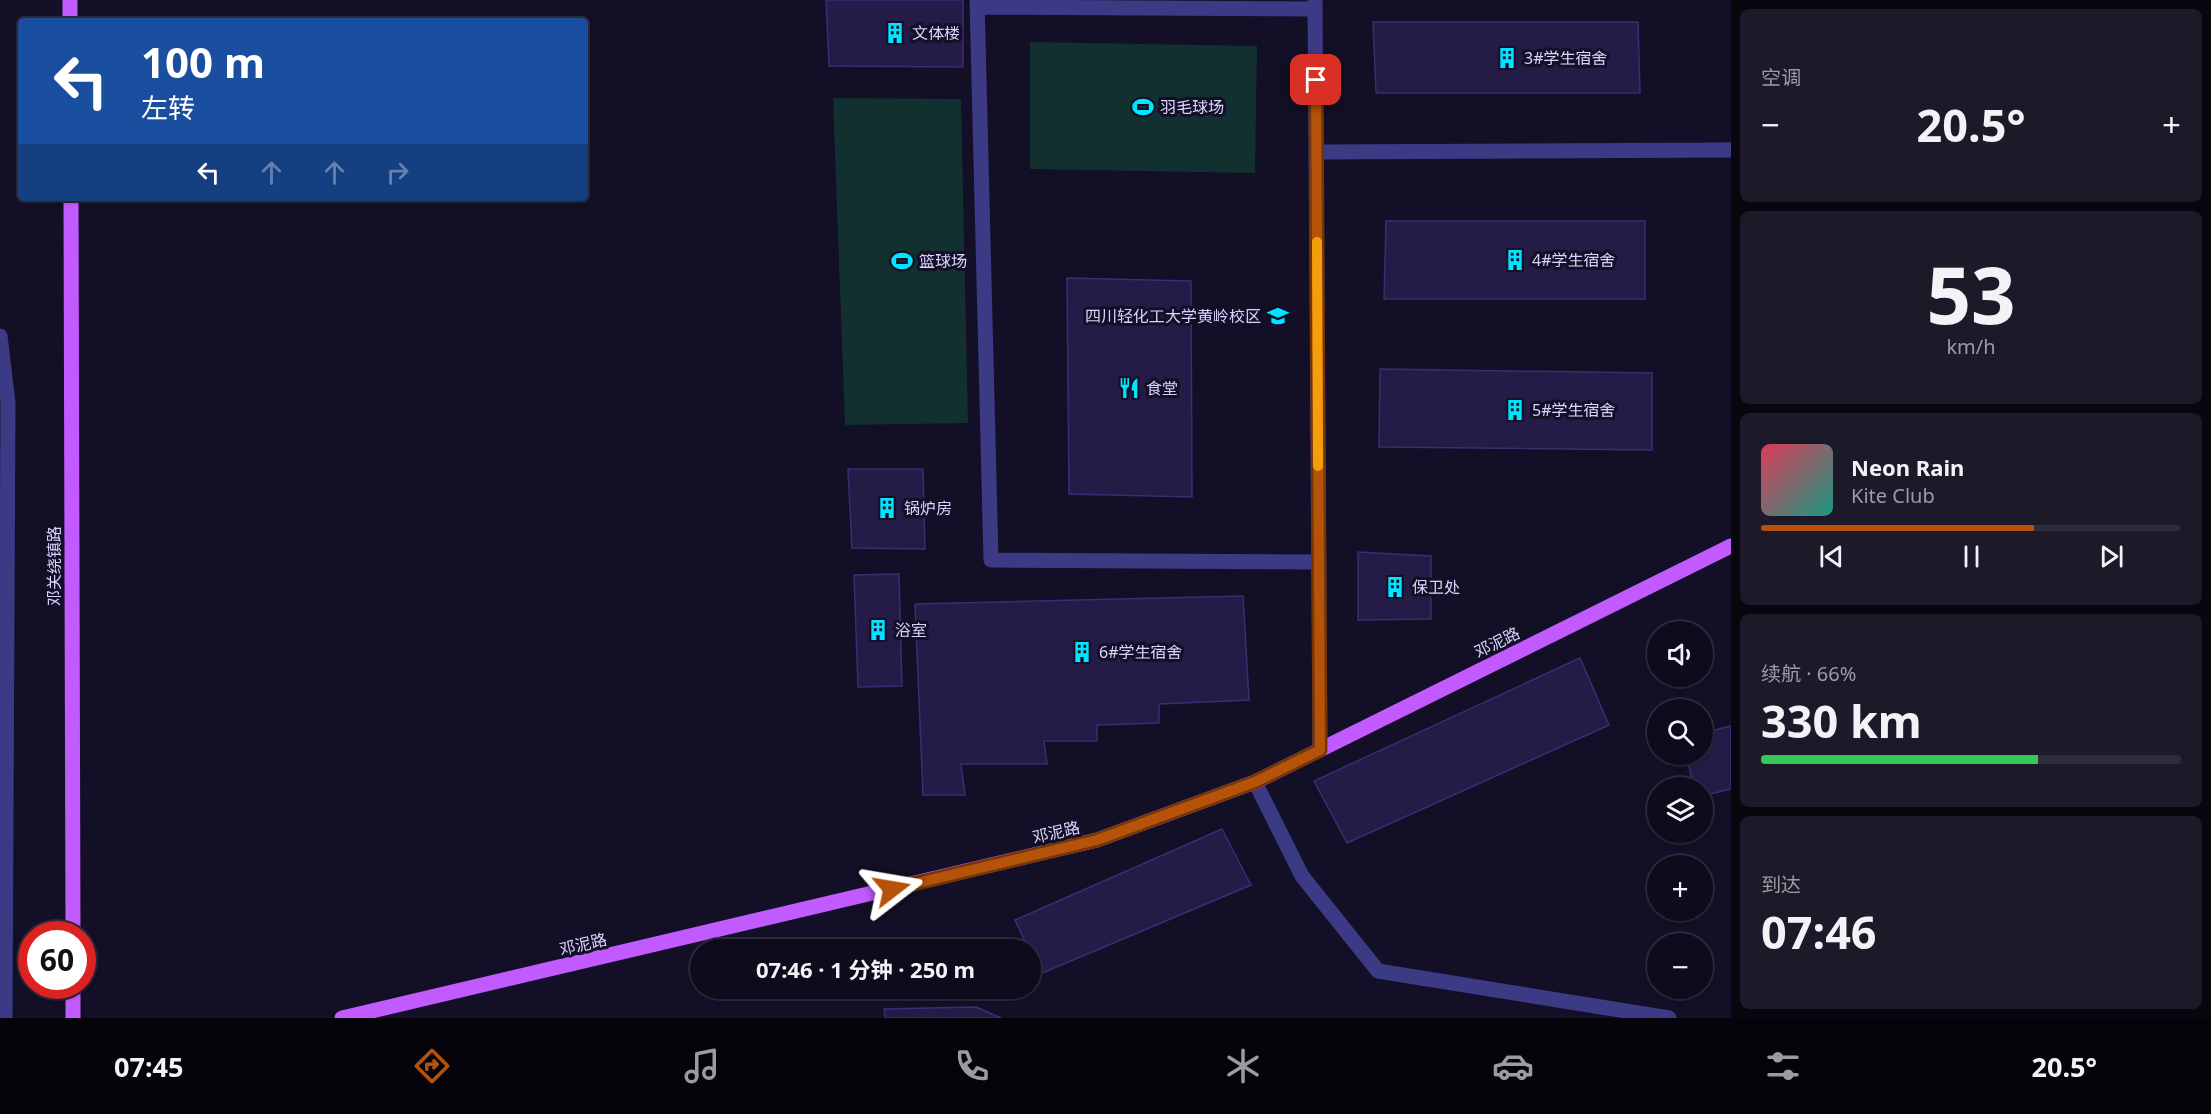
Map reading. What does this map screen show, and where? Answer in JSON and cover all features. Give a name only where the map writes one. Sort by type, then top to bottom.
[{"type":"main road","points":[[70,0],[70,18]]},
{"type":"main road","name":"邓关绕镇路","points":[[71,201],[73,921]]},
{"type":"main road","name":"邓泥路","points":[[342,1018],[1097,840],[1255,782],[1731,546]]},
{"type":"main road","points":[[73,999],[74,1018]]},
{"type":"lane","points":[[1318,562],[991,560],[977,4],[1315,4],[1320,750]]},
{"type":"lane","points":[[1317,152],[1731,150]]},
{"type":"lane","points":[[0,336],[8,403],[5,1018]]},
{"type":"lane","points":[[1255,782],[1302,876],[1378,970],[1669,1018]]},
{"type":"green space","name":"羽毛球场","points":[[1030,42],[1257,46],[1255,173],[1030,169]]},
{"type":"green space","name":"篮球场","points":[[833,98],[961,99],[968,423],[845,425]]},
{"type":"building","name":"文体楼","points":[[826,0],[963,0],[963,67],[829,66]]},
{"type":"building","name":"3#学生宿舍","points":[[1373,22],[1638,22],[1640,93],[1376,93]]},
{"type":"building","name":"4#学生宿舍","points":[[1386,221],[1645,221],[1645,299],[1384,299]]},
{"type":"building","name":"食堂","points":[[1067,278],[1191,281],[1192,497],[1069,494]]},
{"type":"building","name":"5#学生宿舍","points":[[1380,369],[1652,373],[1652,450],[1379,447]]},
{"type":"building","name":"锅炉房","points":[[848,469],[923,469],[925,549],[852,548]]},
{"type":"building","name":"保卫处","points":[[1358,552],[1431,556],[1431,619],[1358,620]]},
{"type":"building","name":"浴室","points":[[899,574],[902,686],[858,687],[854,575]]},
{"type":"building","name":"6#学生宿舍","points":[[1243,596],[1249,700],[1159,704],[1159,723],[1097,725],[1097,741],[1044,741],[1047,764],[961,764],[965,795],[923,795],[915,604]]},
{"type":"building","points":[[1580,658],[1609,725],[1347,843],[1314,781]]},
{"type":"building","points":[[1731,726],[1731,789],[1713,793],[1713,777],[1691,777],[1689,765],[1713,765],[1713,730]]},
{"type":"building","points":[[1222,829],[1251,885],[1041,974],[1041,939],[1024,939],[1015,920]]},
{"type":"building","points":[[976,1007],[1001,1018],[885,1018],[884,1009]]},
{"type":"slow traffic","points":[[1317,242],[1318,466]]},
{"type":"place","name":"文体楼","points":[[895,33]]},
{"type":"place","name":"3#学生宿舍","points":[[1507,58]]},
{"type":"place","name":"羽毛球场","points":[[1143,107]]},
{"type":"place","name":"4#学生宿舍","points":[[1515,260]]},
{"type":"place","name":"篮球场","points":[[902,261]]},
{"type":"place","name":"四川轻化工大学黄岭校区","points":[[1278,316]]},
{"type":"place","name":"食堂","points":[[1129,388]]},
{"type":"place","name":"5#学生宿舍","points":[[1515,410]]},
{"type":"place","name":"锅炉房","points":[[887,508]]},
{"type":"place","name":"保卫处","points":[[1395,587]]},
{"type":"place","name":"浴室","points":[[878,630]]},
{"type":"place","name":"6#学生宿舍","points":[[1082,652]]},
{"type":"route","points":[[892,889],[1097,840],[1255,782],[1320,750],[1316,80]]}]
